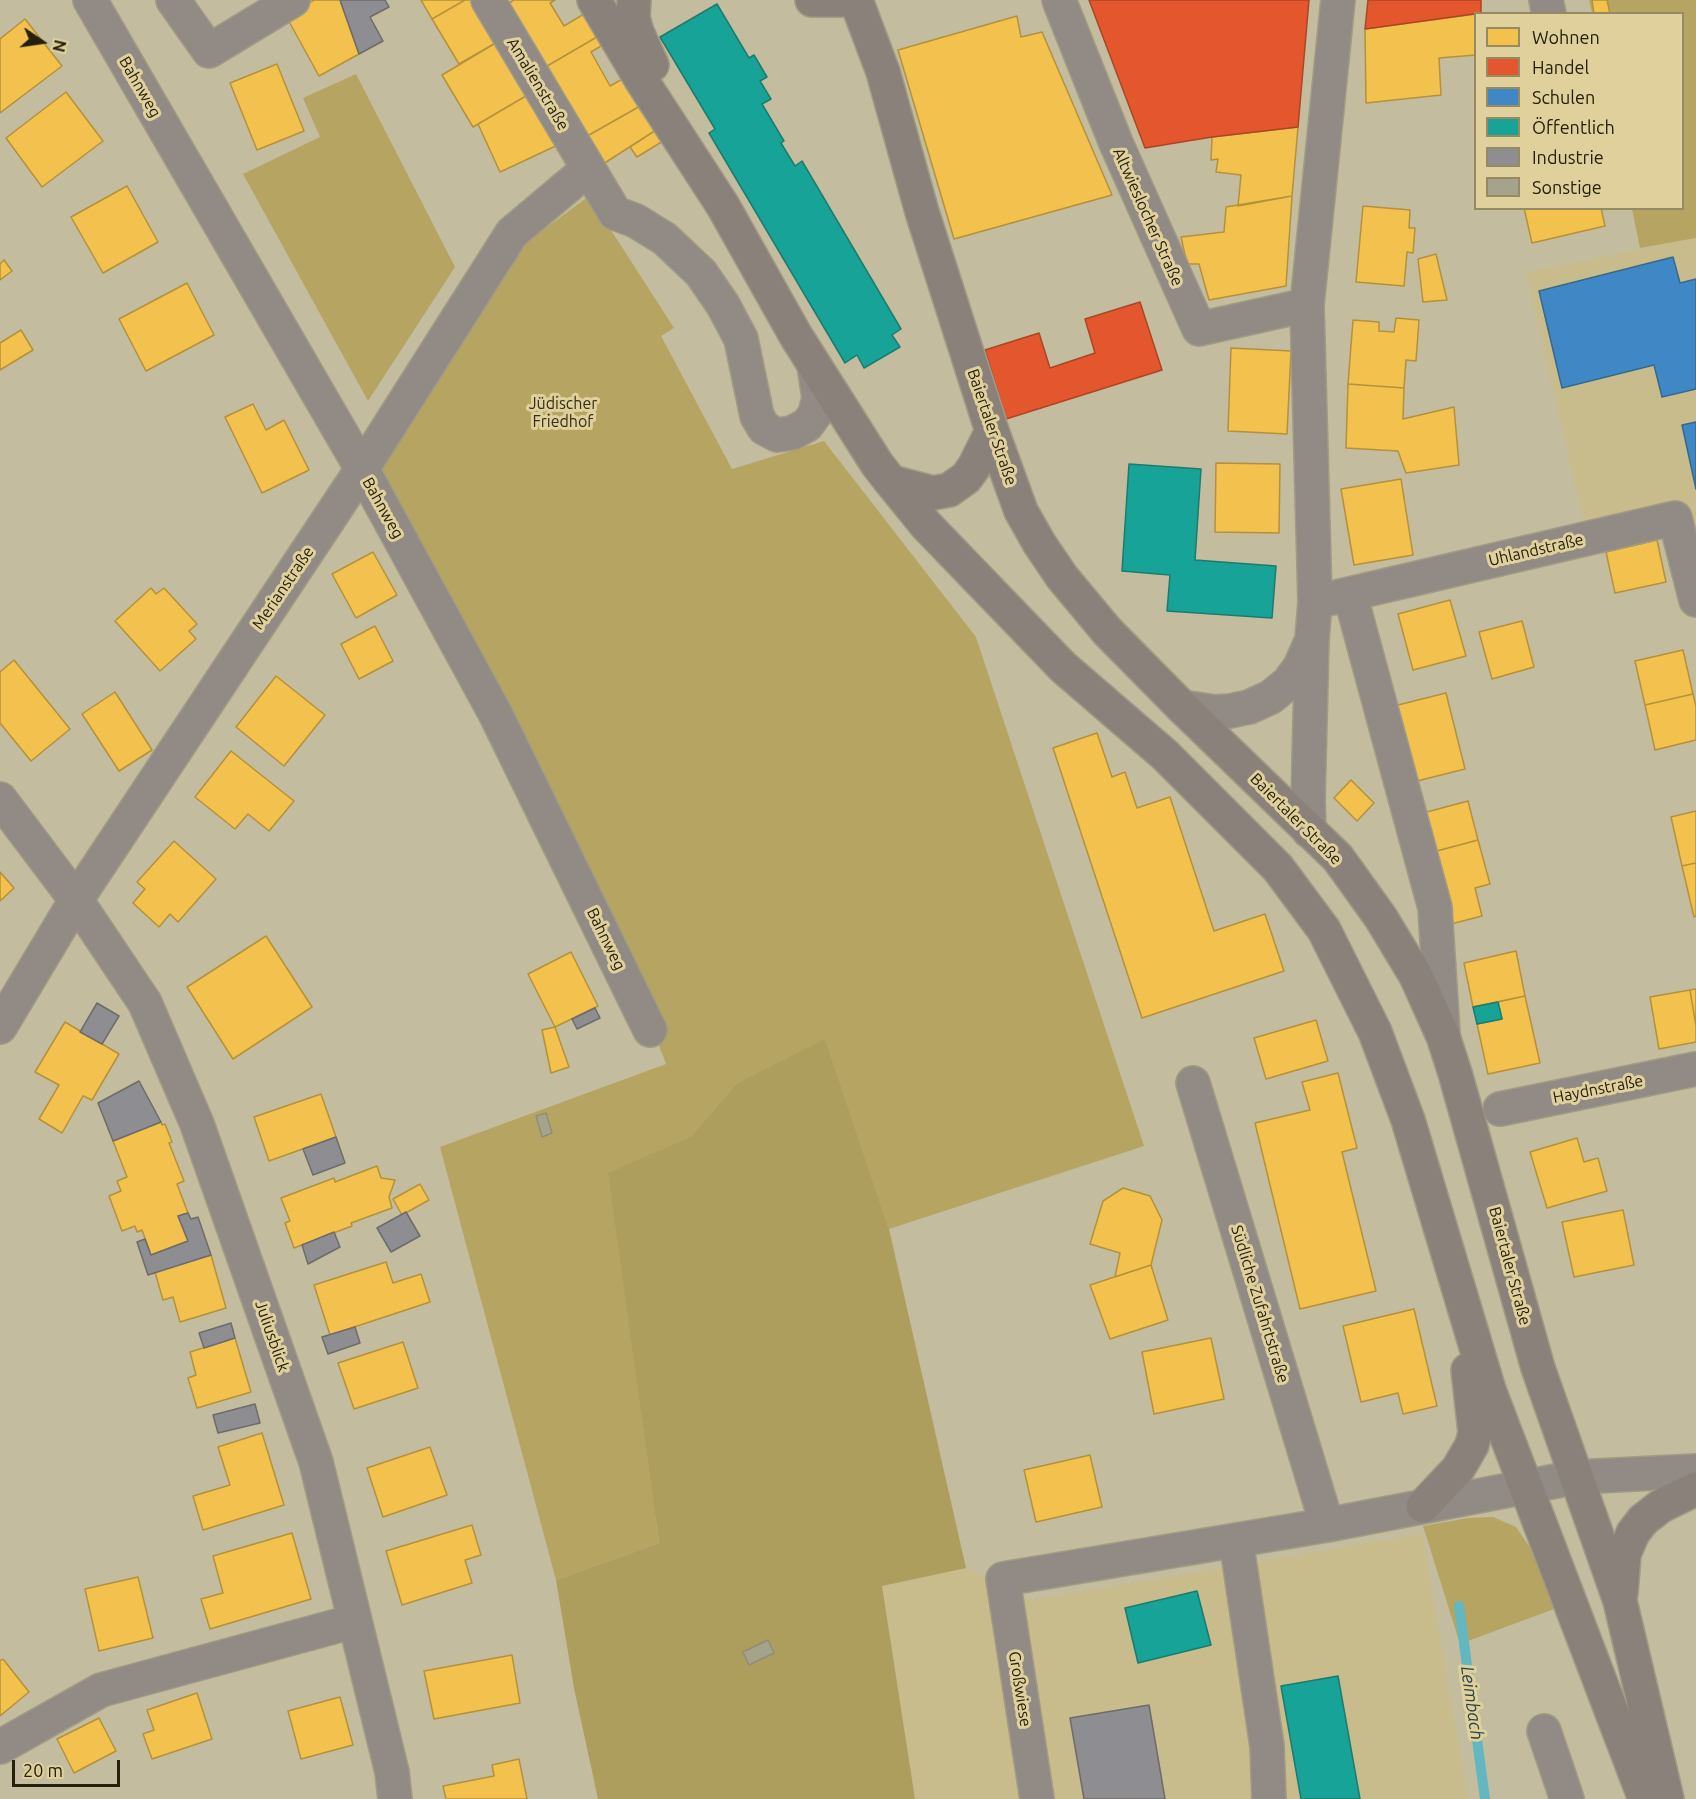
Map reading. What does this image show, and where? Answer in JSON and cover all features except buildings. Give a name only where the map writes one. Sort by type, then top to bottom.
[{"type":"main road","points":[[594,0],[642,81],[723,206],[814,365],[891,482],[926,525],[1064,668],[1164,755],[1278,868],[1324,930],[1375,1032],[1408,1120],[1489,1390],[1644,1799]]},
{"type":"main road","points":[[634,0],[633,18],[637,32],[723,206]]},
{"type":"main road","points":[[812,0],[856,0]]},
{"type":"main road","name":"Baiertaler Straße","points":[[856,0],[883,72],[922,212],[992,431],[1022,511],[1039,543],[1062,576],[1107,631],[1338,858],[1381,918],[1416,976],[1443,1036],[1477,1145],[1538,1368],[1620,1601],[1667,1799]]},
{"type":"main road","points":[[891,482],[933,493],[949,490],[966,478],[992,431]]},
{"type":"main road","points":[[1423,1506],[1458,1469],[1472,1445],[1475,1432],[1464,1308]]},
{"type":"main road","points":[[1620,1601],[1624,1554],[1633,1533],[1643,1520],[1661,1506],[1696,1489]]},
{"type":"street","name":"Bahnweg","points":[[90,0],[362,469],[511,743],[650,1030]]},
{"type":"street","points":[[173,0],[209,51],[293,0]]},
{"type":"street","name":"Amalienstraße","points":[[488,0],[615,213],[636,220],[665,239],[701,273],[723,305],[741,339],[757,416],[764,428],[777,435],[792,433],[807,425],[815,414],[819,398],[814,365]]},
{"type":"street","name":"Altwieslocher Straße","points":[[1059,0],[1116,143],[1199,329],[1307,305]]},
{"type":"street","points":[[1310,831],[1308,801],[1315,602],[1307,305],[1338,0]]},
{"type":"street","name":"Merianstraße","points":[[0,1027],[76,900],[362,469],[512,233],[588,169]]},
{"type":"street","name":"Uhlandstraße","points":[[1315,602],[1675,518],[1696,600]]},
{"type":"street","points":[[1350,594],[1435,908],[1443,1036]]},
{"type":"street","points":[[1182,707],[1214,712],[1230,711],[1249,707],[1272,697],[1289,682],[1300,667],[1312,639]]},
{"type":"street","name":"Juliusblick","points":[[0,799],[76,900],[146,1003],[197,1124],[316,1462],[392,1772],[395,1799]]},
{"type":"street","name":"Haydnstraße","points":[[1500,1109],[1696,1069]]},
{"type":"street","name":"Südliche Zufahrtstraße","points":[[1193,1083],[1327,1525]]},
{"type":"street","points":[[1269,1799],[1267,1746],[1236,1540],[1577,1477],[1696,1471]]},
{"type":"street","name":"Großwiese","points":[[1038,1799],[1003,1579],[1236,1540]]},
{"type":"street","points":[[0,1747],[101,1690],[355,1621]]},
{"type":"street","points":[[1544,1731],[1567,1799]]},
{"type":"shaded area","points":[[1696,238],[1696,543],[1684,501],[1584,524],[1526,272]]},
{"type":"shaded area","points":[[825,1039],[889,1229],[966,1568],[882,1586],[915,1799],[598,1799],[574,1688],[556,1580],[659,1543],[608,1173],[691,1136],[737,1083]]},
{"type":"shaded area","points":[[1422,1534],[1468,1799],[915,1799],[882,1586],[966,1568],[1031,1600]]},
{"type":"green space","points":[[1589,0],[1696,0],[1696,238],[1640,248],[1632,210],[1684,210],[1684,12],[1592,12]]},
{"type":"green space","points":[[356,74],[455,267],[368,401],[243,174],[320,137],[303,98]]},
{"type":"green space","name":"Jüdischer Friedhof","points":[[589,196],[674,328],[661,336],[732,469],[824,441],[976,637],[1144,1146],[889,1229],[825,1040],[737,1083],[691,1136],[609,1173],[659,1543],[556,1580],[440,1147],[666,1064],[599,889],[366,495],[527,242]]},
{"type":"green space","points":[[1493,1517],[1516,1527],[1535,1555],[1554,1609],[1460,1644],[1423,1526],[1468,1518]]},
{"type":"waterway","name":"Leimbach","points":[[1459,1606],[1485,1799]]}]
